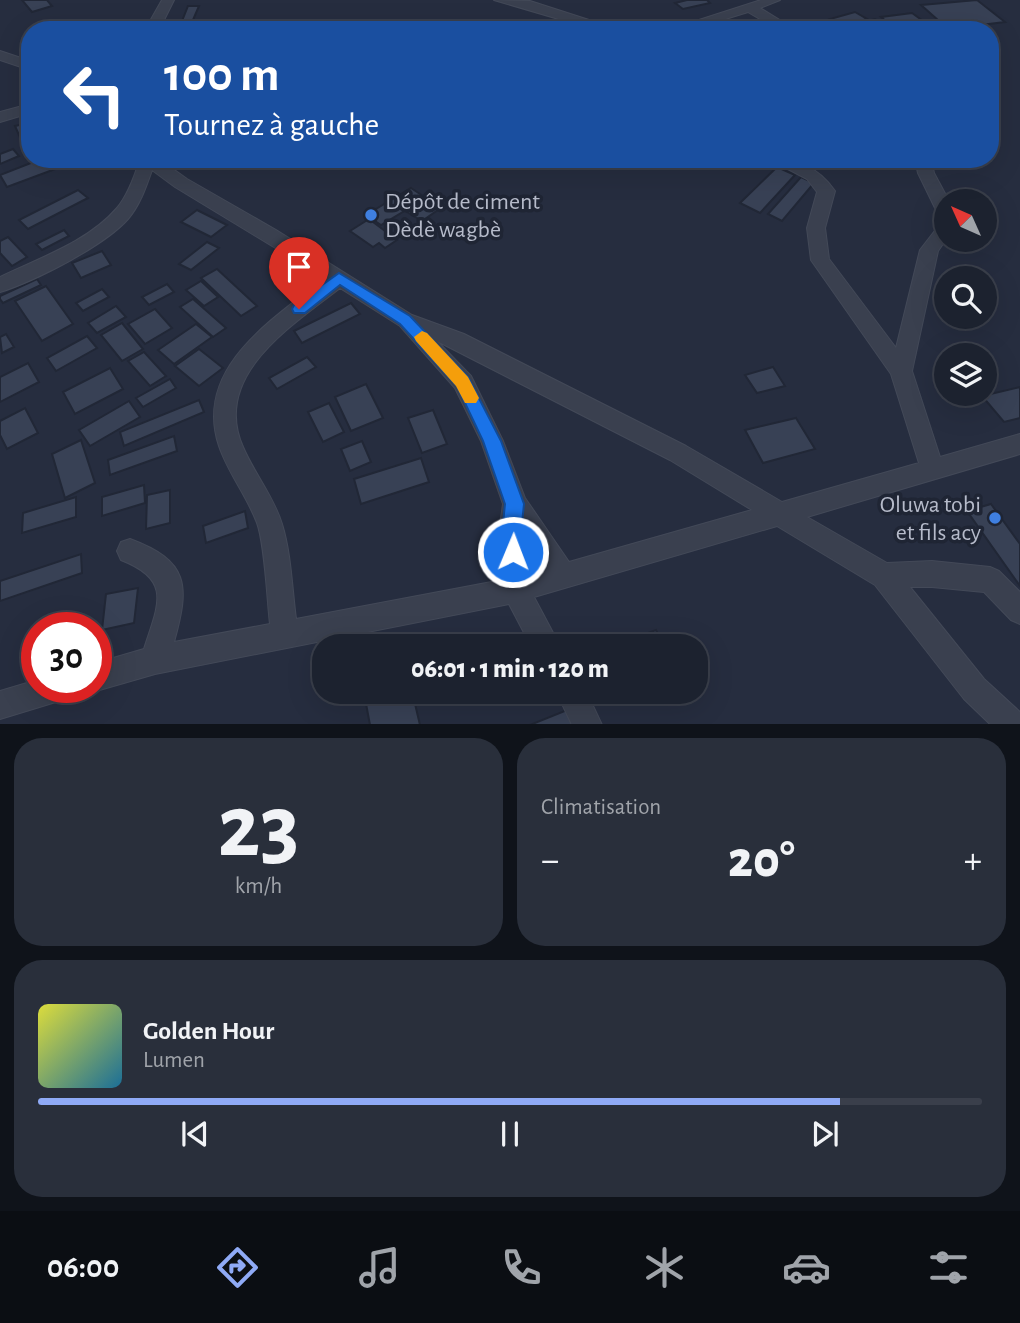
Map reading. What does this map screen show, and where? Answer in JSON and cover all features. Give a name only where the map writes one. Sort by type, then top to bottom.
[{"type":"street","points":[[157,21],[168,0]]},
{"type":"street","points":[[500,0],[530,5],[579,21]]},
{"type":"street","points":[[706,21],[774,0]]},
{"type":"street","points":[[750,8],[773,21]]},
{"type":"street","points":[[0,55],[21,63]]},
{"type":"street","points":[[0,117],[21,111]]},
{"type":"street","points":[[0,285],[62,255],[122,215],[138,188],[145,168]]},
{"type":"street","points":[[160,168],[405,320],[457,340],[678,453],[884,576],[974,689],[1013,724]]},
{"type":"street","points":[[797,168],[813,175],[826,191],[816,228],[820,260],[901,371],[933,470]]},
{"type":"street","points":[[925,168],[934,189]]},
{"type":"street","points":[[901,371],[929,250],[934,243]]},
{"type":"street","points":[[285,636],[270,524],[230,444],[225,410],[230,383],[260,340],[339,278]]},
{"type":"street","points":[[405,320],[463,382],[492,441],[515,504],[563,576]]},
{"type":"street","points":[[112,672],[155,660],[516,590],[1020,444]]},
{"type":"street","points":[[515,504],[511,533],[516,590],[540,634]]},
{"type":"street","points":[[130,551],[158,562],[167,572],[171,588],[169,609],[155,660]]},
{"type":"street","points":[[884,576],[932,574],[990,580],[1020,611]]},
{"type":"street","points":[[0,705],[21,699]]},
{"type":"street","points":[[577,704],[588,724]]},
{"type":"building","points":[[22,0],[47,0],[52,6],[32,12]]},
{"type":"building","points":[[707,0],[710,3],[683,9],[675,3]]},
{"type":"building","points":[[977,0],[1005,22],[939,21],[921,5]]},
{"type":"building","points":[[188,6],[199,6],[193,20],[182,21]]},
{"type":"building","points":[[855,12],[867,19],[833,21],[830,19]]},
{"type":"building","points":[[912,13],[923,21],[886,21],[881,17]]},
{"type":"building","points":[[21,125],[21,140],[15,126]]},
{"type":"building","points":[[13,149],[19,156],[0,164],[0,154]]},
{"type":"building","points":[[21,167],[58,168],[7,187],[0,175]]},
{"type":"building","points":[[776,168],[795,175],[760,213],[740,203]]},
{"type":"building","points":[[801,177],[814,183],[782,221],[768,214]]},
{"type":"building","points":[[411,188],[426,198],[381,225],[366,215]]},
{"type":"building","points":[[78,190],[88,198],[28,229],[19,220]]},
{"type":"building","points":[[431,196],[445,205],[422,221],[407,212]]},
{"type":"building","points":[[197,210],[227,225],[211,237],[181,222]]},
{"type":"building","points":[[369,219],[397,240],[385,248],[379,243],[373,247],[350,231]]},
{"type":"building","points":[[64,230],[69,236],[42,250],[36,244]]},
{"type":"building","points":[[8,237],[27,257],[12,266],[0,253],[0,241]]},
{"type":"building","points":[[207,242],[219,248],[191,270],[179,264]]},
{"type":"building","points":[[102,251],[111,265],[81,278],[72,263]]},
{"type":"building","points":[[217,269],[257,306],[241,316],[201,278]]},
{"type":"building","points":[[37,279],[41,285],[3,303],[0,299],[0,296]]},
{"type":"building","points":[[201,281],[218,297],[204,306],[186,290]]},
{"type":"building","points":[[167,284],[174,292],[149,305],[142,297]]},
{"type":"building","points":[[46,286],[73,324],[42,341],[15,301]]},
{"type":"building","points":[[102,289],[109,297],[83,311],[76,303]]},
{"type":"building","points":[[193,299],[226,328],[213,337],[180,307]]},
{"type":"building","points":[[351,303],[360,314],[302,343],[294,331]]},
{"type":"building","points":[[116,306],[126,317],[97,333],[88,323]]},
{"type":"building","points":[[155,309],[172,328],[145,344],[128,324]]},
{"type":"building","points":[[122,323],[143,349],[122,361],[101,335]]},
{"type":"building","points":[[196,324],[212,337],[174,364],[158,350]]},
{"type":"building","points":[[6,334],[14,347],[2,353],[0,337]]},
{"type":"building","points":[[87,336],[97,348],[56,371],[47,358]]},
{"type":"building","points":[[199,349],[223,368],[199,386],[175,366]]},
{"type":"building","points":[[144,352],[166,376],[150,386],[128,361]]},
{"type":"building","points":[[307,357],[316,367],[277,389],[269,378]]},
{"type":"building","points":[[28,363],[39,382],[0,402],[0,377]]},
{"type":"building","points":[[773,367],[785,386],[757,393],[745,375]]},
{"type":"building","points":[[110,368],[123,389],[75,414],[63,392]]},
{"type":"building","points":[[170,379],[176,388],[143,407],[136,398]]},
{"type":"building","points":[[366,384],[383,418],[351,431],[335,397]]},
{"type":"building","points":[[1020,387],[1020,418],[1004,422],[990,406],[997,406],[997,392]]},
{"type":"building","points":[[199,400],[204,412],[124,446],[120,432]]},
{"type":"building","points":[[129,401],[140,417],[90,446],[79,430]]},
{"type":"building","points":[[329,403],[344,432],[323,442],[308,412]]},
{"type":"building","points":[[25,408],[38,433],[7,449],[0,435],[0,421]]},
{"type":"building","points":[[433,410],[447,444],[422,453],[408,418]]},
{"type":"building","points":[[796,418],[815,449],[763,463],[745,430]]},
{"type":"building","points":[[174,436],[177,451],[110,475],[108,460]]},
{"type":"building","points":[[81,440],[95,483],[65,498],[52,454]]},
{"type":"building","points":[[362,441],[371,462],[350,471],[341,449]]},
{"type":"building","points":[[421,458],[429,482],[361,504],[354,479]]},
{"type":"building","points":[[144,485],[145,503],[102,516],[102,497]]},
{"type":"building","points":[[170,490],[170,523],[146,529],[147,495]]},
{"type":"building","points":[[76,497],[76,517],[22,533],[23,513]]},
{"type":"building","points":[[991,504],[1020,544],[1020,586],[967,511]]},
{"type":"building","points":[[245,511],[248,528],[206,543],[203,526]]},
{"type":"building","points":[[81,554],[82,573],[0,601],[0,581]]},
{"type":"building","points":[[138,588],[134,623],[112,628],[112,612],[104,612],[106,594]]},
{"type":"building","points":[[366,704],[415,704],[420,724],[370,724]]},
{"type":"building","points":[[572,708],[578,724],[532,724]]},
{"type":"slow traffic","points":[[422,337],[463,382],[470,398]]},
{"type":"place","name":"Dépôt de ciment Dèdè wagbè","points":[[371,215]]},
{"type":"place","name":"Oluwa tobi et fils acy","points":[[995,518]]},
{"type":"route","points":[[299,309],[339,278],[405,320],[463,382],[492,441],[515,504],[511,533],[513,552]]}]
